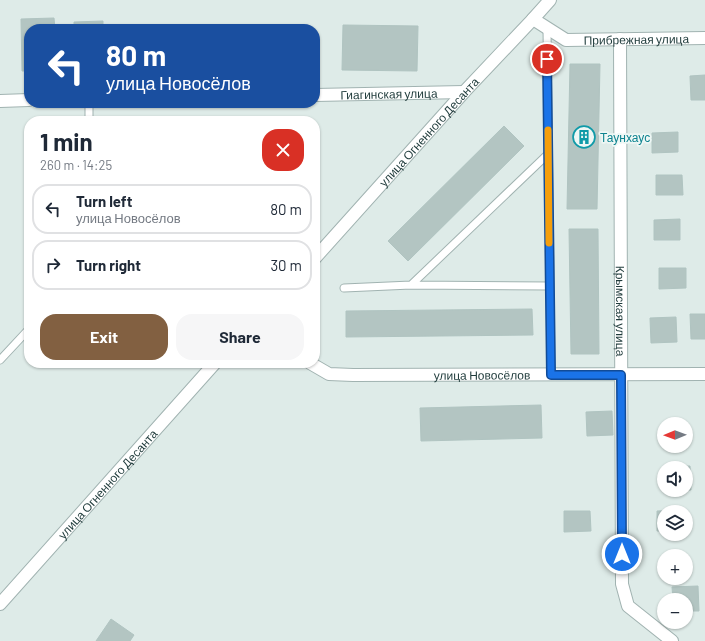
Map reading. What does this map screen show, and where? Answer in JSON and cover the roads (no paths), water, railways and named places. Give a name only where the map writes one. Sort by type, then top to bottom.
[{"type":"street","name":"улица Огненного Десанта","points":[[320,252],[464,92],[550,0]]},
{"type":"street","points":[[533,19],[547,28]]},
{"type":"street","name":"Прибрежная улица","points":[[547,28],[566,40],[705,38]]},
{"type":"street","name":"Крымская улица","points":[[620,39],[622,584],[628,606],[672,641]]},
{"type":"street","name":"Гиагинская улица","points":[[320,95],[464,92]]},
{"type":"street","points":[[0,101],[24,100]]},
{"type":"street","name":"улица Огненного Десанта","points":[[0,604],[211,368]]},
{"type":"street","name":"улица Новосёлов","points":[[319,368],[330,374],[353,376],[705,374]]},
{"type":"lane","points":[[547,28],[551,375]]},
{"type":"lane","points":[[411,285],[548,154]]},
{"type":"lane","points":[[344,288],[411,285],[550,286]]},
{"type":"lane","points":[[0,360],[24,334]]},
{"type":"place","name":"Таунхаус","points":[[584,137]]}]
